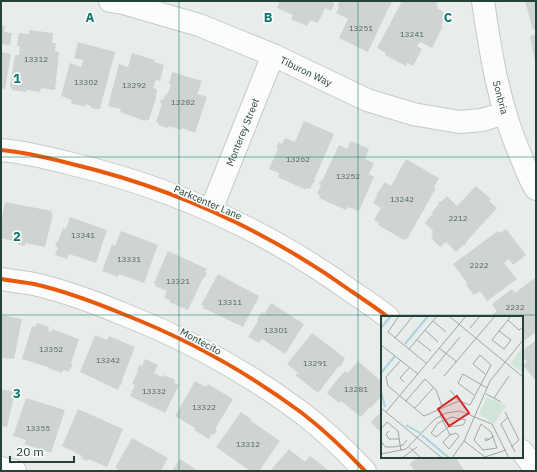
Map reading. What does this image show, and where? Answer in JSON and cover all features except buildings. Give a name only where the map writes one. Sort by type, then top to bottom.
[{"type":"street","name":"Sonbria","points":[[483,1],[495,74],[504,113],[536,189]]},
{"type":"street","name":"Tiburon Way","points":[[119,2],[199,25],[273,55],[367,100],[413,114],[459,122],[482,120],[504,113]]},
{"type":"street","name":"Monterey Street","points":[[211,210],[273,55]]},
{"type":"street","name":"Parkcenter Lane","points":[[1,150],[102,171],[149,186],[211,210],[267,238],[320,269],[387,316]]},
{"type":"street","name":"Montecito","points":[[1,279],[33,284],[82,298],[155,327],[198,347],[238,370],[303,414],[350,456],[364,471]]},
{"type":"street","points":[[523,452],[536,470]]},
{"type":"street","points":[[1,468],[15,471]]},
{"type":"cycle path","points":[[1,150],[19,152],[110,174],[146,185],[218,214],[252,230],[286,249],[319,269],[387,316]]},
{"type":"cycle path","points":[[1,279],[34,284],[101,305],[170,334],[216,358],[260,384],[302,413],[335,441],[365,471]]}]
